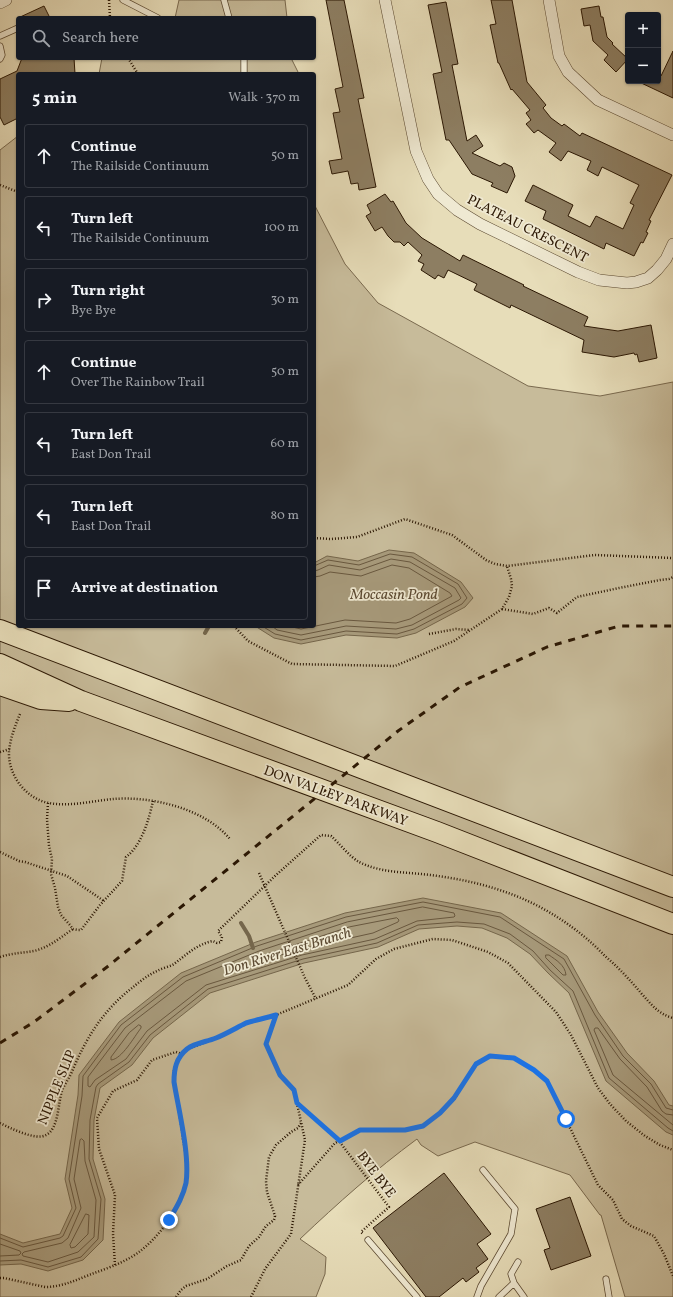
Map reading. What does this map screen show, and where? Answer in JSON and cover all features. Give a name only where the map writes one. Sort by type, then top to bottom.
[{"type":"highway","points":[[0,630],[673,887]]},
{"type":"highway","name":"DON VALLEY PARKWAY","points":[[0,664],[81,702],[437,832],[673,924]]},
{"type":"highway","points":[[0,685],[41,699],[81,702]]},
{"type":"street","points":[[0,3],[6,0]]},
{"type":"street","name":"PLATEAU CRESCENT","points":[[385,0],[416,151],[428,179],[438,194],[457,210],[480,224],[578,272],[599,280],[627,283],[648,278],[666,259],[673,244]]},
{"type":"street","points":[[549,0],[559,56],[568,72],[598,100],[673,135]]},
{"type":"lane","points":[[123,0],[154,16]]},
{"type":"lane","points":[[224,0],[228,16]]},
{"type":"lane","points":[[0,36],[16,29]]},
{"type":"lane","points":[[0,46],[2,55],[0,59]]},
{"type":"lane","points":[[244,60],[244,72]]},
{"type":"lane","points":[[477,1297],[481,1286],[510,1234],[515,1210],[482,1170]]},
{"type":"lane","points":[[368,1240],[417,1297]]},
{"type":"lane","points":[[518,1262],[511,1274],[514,1283],[524,1297]]},
{"type":"lane","points":[[606,1279],[609,1297]]},
{"type":"lane","points":[[499,1297],[514,1283]]},
{"type":"path","points":[[108,0],[110,16]]},
{"type":"path","points":[[129,60],[137,72]]},
{"type":"path","points":[[0,185],[16,191]]},
{"type":"path","points":[[316,538],[331,539],[356,537],[405,519],[452,535],[486,560],[495,564],[507,566],[595,555],[673,558]]},
{"type":"path","points":[[236,628],[248,641],[291,664],[395,666],[454,641],[502,609],[510,597],[512,586],[507,566]]},
{"type":"path","points":[[502,609],[533,614],[549,608],[557,612],[577,597],[670,579],[673,577]]},
{"type":"path","points":[[429,634],[456,628],[470,630]]},
{"type":"path","points":[[20,714],[10,749],[11,767],[22,787],[34,798],[48,803],[65,804],[120,798],[153,801],[181,808],[197,815],[216,826],[230,839]]},
{"type":"path","points":[[0,752],[10,749]]},
{"type":"path","points":[[48,803],[47,819],[49,846],[52,859],[51,871],[61,915],[74,929],[81,930],[122,881],[126,857],[132,852],[145,829],[153,801]]},
{"type":"path","points":[[265,886],[321,835],[331,836],[358,861],[374,869],[421,874],[486,886],[538,906],[580,932],[642,993],[652,1007],[663,1016],[673,1018]]},
{"type":"path","points":[[0,852],[19,861],[72,879],[104,901]]},
{"type":"path","points":[[259,873],[316,999]]},
{"type":"path","name":"NIPPLE SLIP","points":[[0,1123],[26,1134],[40,1137],[47,1135],[53,1129],[58,1115],[62,1090],[82,1049],[109,1008],[131,988],[155,971],[172,965],[189,951],[208,942],[221,942],[222,937],[218,931],[265,886]]},
{"type":"path","points":[[0,957],[8,954],[34,951],[52,944],[74,929]]},
{"type":"path","points":[[0,1278],[51,1287],[65,1284],[115,1265],[139,1252],[154,1238],[169,1220],[177,1207],[186,1184],[187,1165],[174,1082],[174,1069],[182,1054],[188,1048],[216,1038],[248,1023],[276,1015],[348,985],[376,960],[394,949],[433,939],[452,940],[488,952],[508,963],[556,1012],[598,1088],[626,1121],[645,1136],[660,1145],[673,1150]]},
{"type":"path","points":[[251,1297],[265,1269],[291,1234],[305,1140],[294,1090],[280,1075],[266,1044],[276,1015]]},
{"type":"path","points":[[115,1265],[113,1234],[115,1195],[99,1149],[97,1118],[113,1091],[137,1080],[152,1060],[176,1052],[182,1054]]},
{"type":"path","points":[[298,1185],[335,1143],[360,1130],[405,1130],[423,1126],[440,1113],[454,1098],[476,1064],[490,1056],[514,1058],[534,1070],[547,1081],[598,1185],[613,1200],[622,1219],[631,1226],[654,1236],[664,1254],[673,1276]]},
{"type":"path","name":"BYE BYE","points":[[297,1103],[340,1141],[389,1207],[361,1232],[368,1240]]},
{"type":"path","points":[[176,1297],[186,1286],[207,1279],[227,1266],[241,1260],[249,1246],[259,1237],[266,1226],[274,1220],[275,1216],[266,1181],[269,1156],[276,1145],[298,1128],[302,1123]]},
{"type":"shaded area","points":[[179,0],[285,0],[287,16],[175,16]]},
{"type":"shaded area","points":[[102,60],[292,60],[298,72],[99,72]]},
{"type":"shaded area","points":[[16,138],[16,628],[316,628],[316,208],[345,264],[378,303],[528,386],[600,396],[673,382],[673,1297],[625,1297],[601,1215],[570,1175],[475,1142],[438,1156],[421,1145],[417,1139],[357,1187],[300,1239],[326,1257],[325,1274],[316,1297],[0,1297],[0,150]]},
{"type":"water","name":"Moccasin Pond","points":[[389,550],[414,553],[461,582],[473,598],[465,607],[416,633],[397,638],[346,635],[301,644],[274,638],[258,628],[316,628],[316,562],[327,556],[358,561]]},
{"type":"water","name":"Don River East Branch","points":[[423,898],[501,913],[567,956],[598,1012],[627,1053],[654,1081],[669,1105],[673,1106],[673,1135],[666,1132],[606,1081],[569,993],[530,954],[507,938],[482,928],[457,926],[419,929],[378,947],[304,963],[210,993],[153,1038],[132,1065],[100,1088],[94,1120],[93,1159],[105,1199],[103,1240],[83,1260],[48,1271],[21,1264],[0,1265],[0,1234],[23,1243],[60,1234],[72,1208],[65,1179],[78,1095],[79,1075],[119,1022],[181,973],[256,942],[345,913]]},
{"type":"building","points":[[326,0],[344,0],[364,98],[358,99],[376,187],[359,190],[358,183],[351,184],[348,171],[332,174],[329,161],[342,159],[333,113],[340,112],[335,89],[343,87]]},
{"type":"building","points":[[491,0],[512,0],[527,82],[546,105],[543,108],[551,118],[562,126],[564,124],[580,136],[582,133],[672,175],[649,220],[651,221],[646,232],[648,233],[643,243],[641,242],[634,256],[606,243],[604,249],[543,219],[546,211],[525,201],[533,185],[573,205],[568,216],[590,227],[596,216],[623,229],[634,205],[630,203],[639,185],[602,167],[598,176],[587,170],[591,161],[568,151],[561,161],[549,152],[556,143],[538,130],[534,133],[526,124],[531,120],[526,113],[530,110],[512,89],[511,90],[498,63],[490,25],[496,24]]},
{"type":"building","points":[[446,2],[458,64],[452,65],[467,141],[476,135],[483,146],[472,153],[500,166],[504,163],[512,167],[515,176],[507,193],[491,186],[493,183],[472,174],[449,140],[446,140],[433,74],[442,72],[428,5]]},
{"type":"building","points":[[44,6],[49,16],[22,16]]},
{"type":"building","points":[[599,6],[607,37],[625,56],[625,62],[616,72],[604,60],[608,55],[593,41],[590,25],[584,26],[581,9]]},
{"type":"building","points":[[673,51],[673,98],[643,84],[661,84],[661,76]]},
{"type":"building","points":[[21,60],[74,60],[75,72],[16,72],[16,119],[4,125],[0,117],[0,79],[17,71]]},
{"type":"building","points":[[385,194],[391,202],[393,201],[406,223],[422,238],[460,261],[463,255],[588,317],[584,326],[618,331],[651,325],[657,358],[639,362],[637,354],[635,355],[634,353],[614,357],[582,352],[584,340],[511,305],[510,308],[474,290],[477,284],[448,270],[444,278],[438,275],[435,279],[421,270],[424,264],[418,261],[422,255],[408,242],[404,246],[400,242],[394,242],[382,227],[375,231],[366,216],[371,213],[367,205]]},
{"type":"building","points":[[444,1173],[491,1234],[477,1244],[488,1259],[476,1268],[479,1272],[466,1282],[463,1278],[439,1297],[426,1297],[373,1228]]},
{"type":"building","points":[[570,1197],[591,1256],[551,1270],[544,1250],[550,1248],[536,1209]]},
{"type":"waterway","points":[[205,633],[208,628]]},
{"type":"waterway","name":"Don River East Branch","points":[[241,923],[249,936],[253,948]]},
{"type":"railway","points":[[0,1043],[34,1022],[107,967],[398,731],[460,687],[547,647],[619,626],[673,626]]},
{"type":"route","points":[[169,1220],[180,1200],[186,1184],[187,1165],[174,1082],[174,1069],[182,1054],[188,1048],[216,1038],[248,1023],[276,1015],[266,1044],[280,1075],[294,1090],[297,1103],[340,1141],[360,1130],[405,1130],[423,1126],[440,1113],[454,1098],[476,1064],[490,1056],[514,1058],[534,1070],[547,1081],[566,1119]]}]
